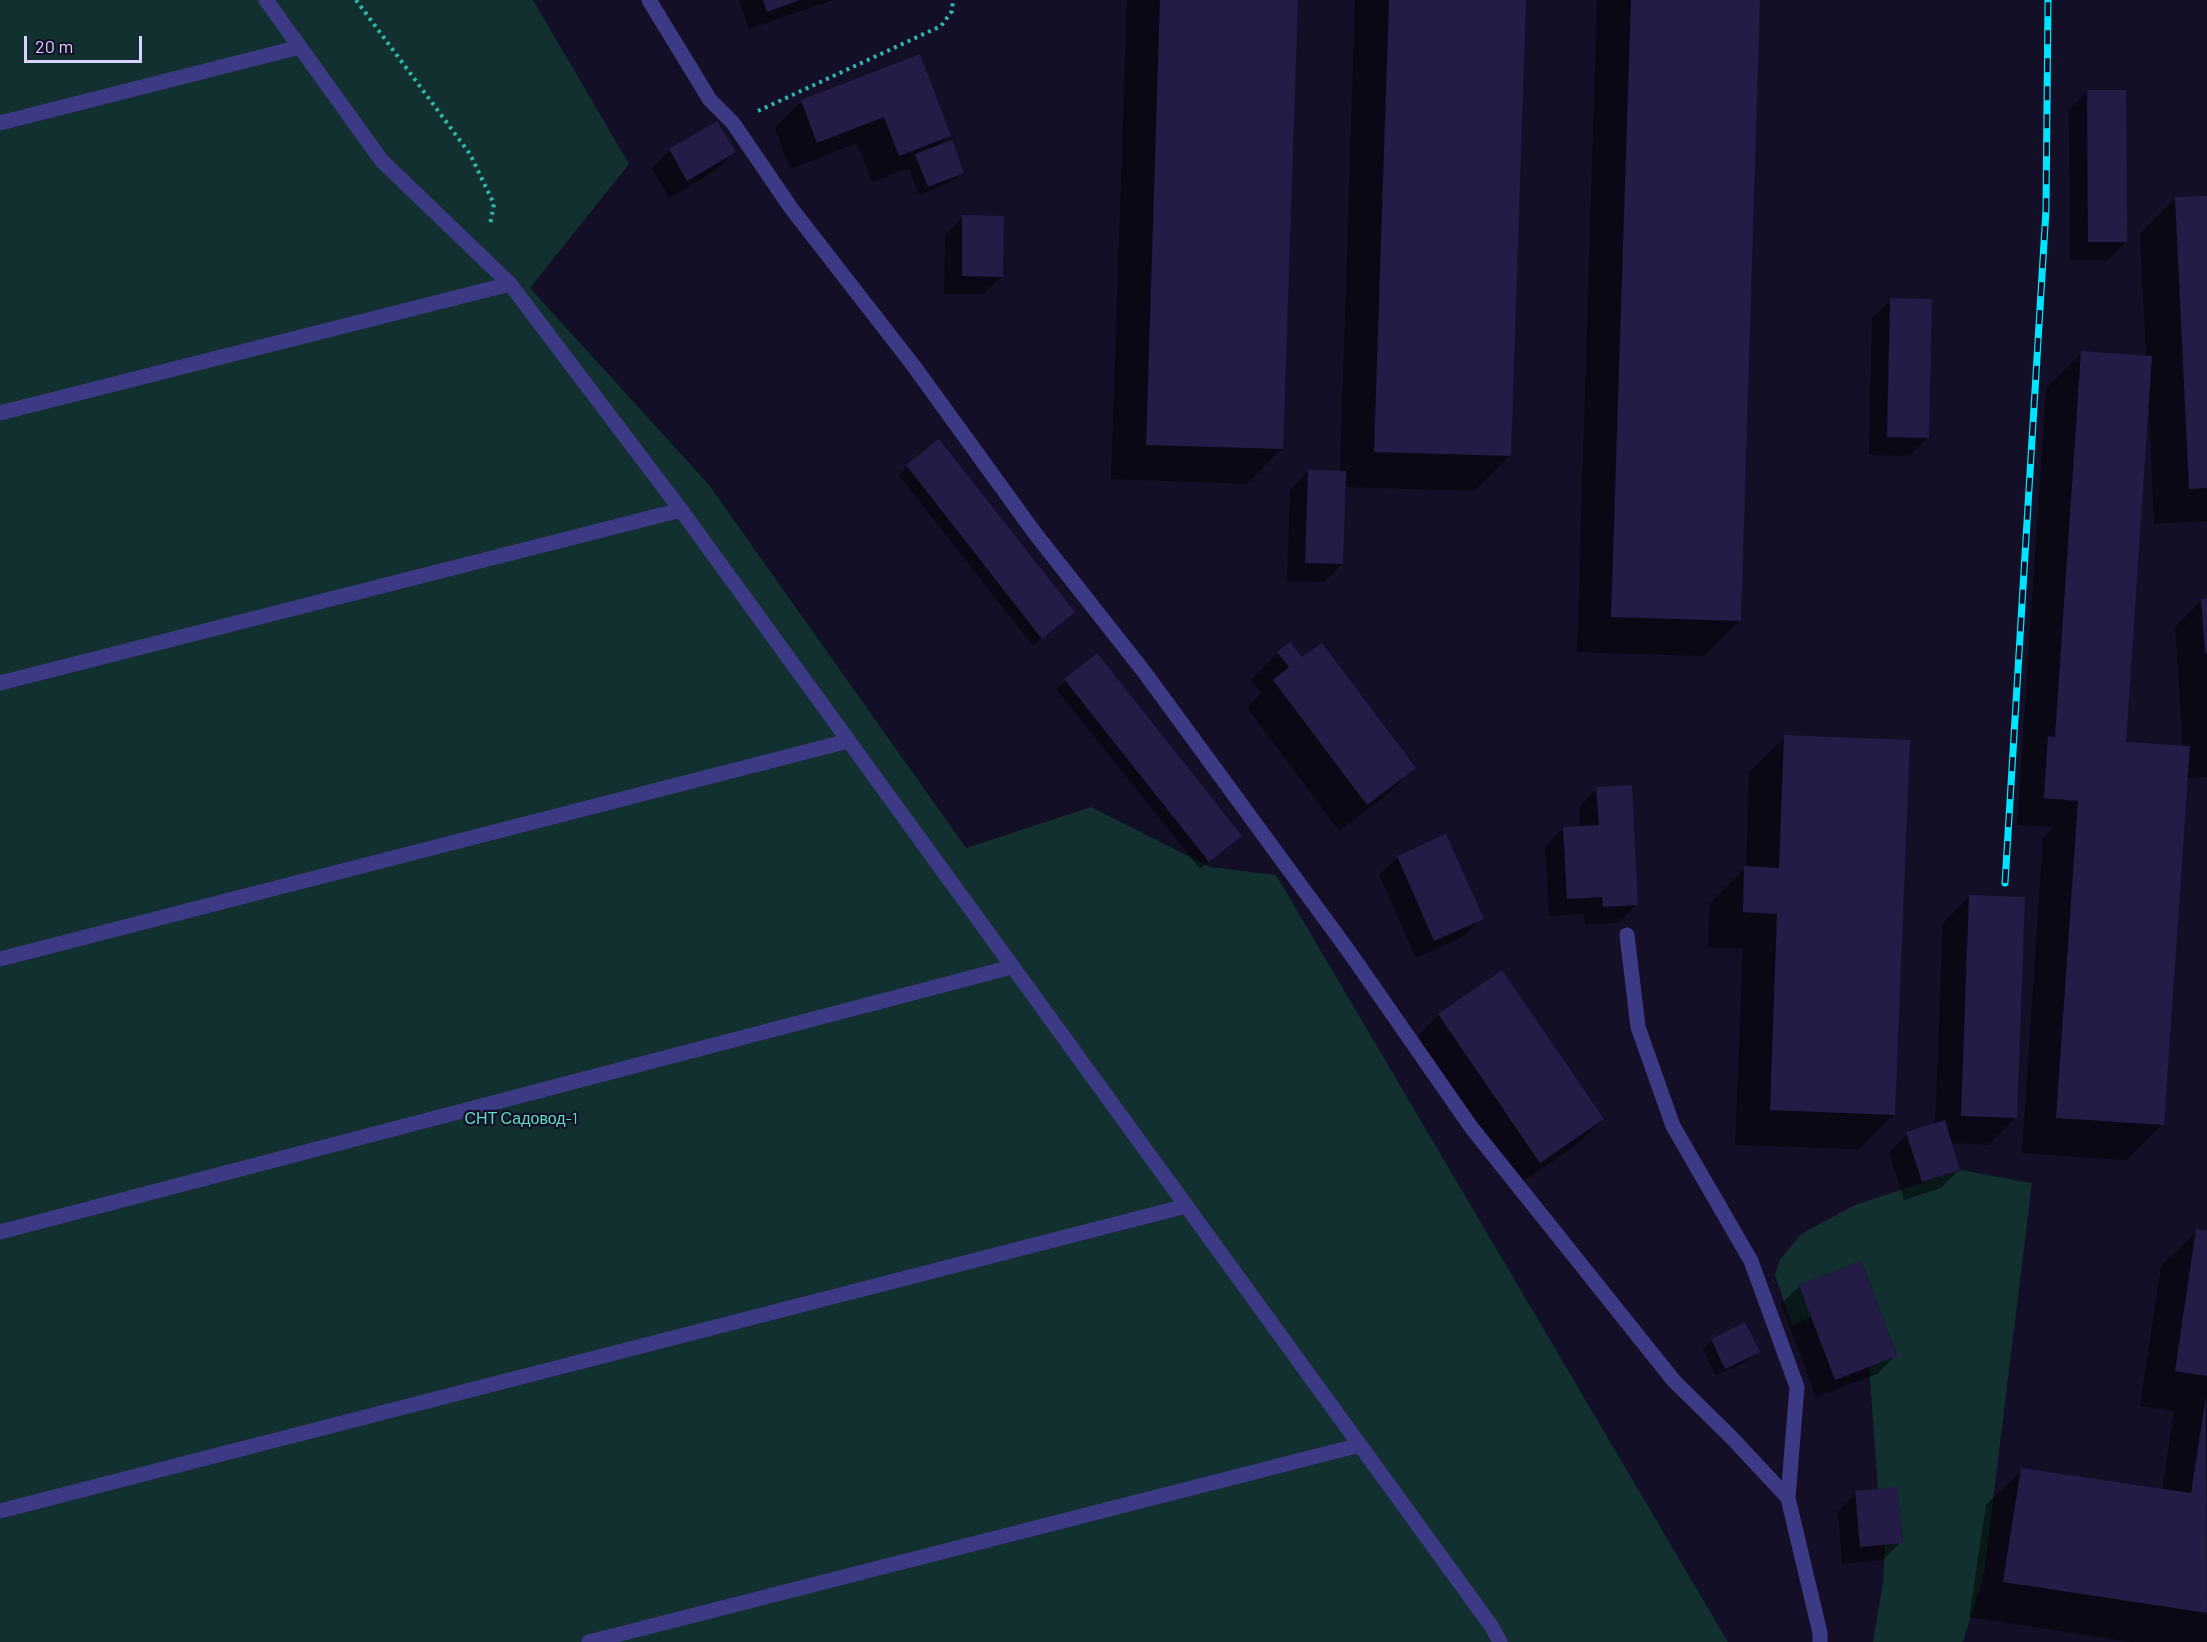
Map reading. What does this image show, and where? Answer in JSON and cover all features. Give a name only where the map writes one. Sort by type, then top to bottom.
[{"type":"street","points":[[266,0],[381,161],[510,284],[681,510],[1492,1627],[1500,1642]]},
{"type":"street","points":[[649,0],[710,100],[733,123],[791,208],[913,365],[1034,532],[1145,673],[1270,842],[1471,1127],[1674,1381],[1788,1498]]},
{"type":"street","points":[[0,123],[300,47]]},
{"type":"street","points":[[0,413],[510,284]]},
{"type":"street","points":[[0,683],[681,510]]},
{"type":"street","points":[[0,959],[848,741]]},
{"type":"street","points":[[1627,935],[1638,1027],[1673,1126],[1751,1261],[1797,1387],[1788,1498],[1820,1633],[1820,1642]]},
{"type":"street","points":[[0,1232],[1012,967]]},
{"type":"street","points":[[0,1511],[1186,1206]]},
{"type":"street","points":[[589,1642],[1360,1445]]},
{"type":"path","points":[[356,0],[470,154],[494,204],[489,232],[477,252]]},
{"type":"path","points":[[733,123],[941,26],[952,10],[953,0]]},
{"type":"green space","name":"СНТ Садовод-1","points":[[0,0],[533,0],[629,164],[530,288],[709,485],[966,848],[1091,807],[1210,867],[1276,875],[1728,1642],[0,1642]]},
{"type":"green space","points":[[1960,1170],[2032,1183],[1984,1574],[1963,1642],[1873,1642],[1883,1582],[1885,1544],[1903,1542],[1897,1488],[1878,1489],[1869,1367],[1897,1356],[1861,1261],[1799,1285],[1811,1317],[1792,1325],[1775,1275],[1780,1260],[1801,1234],[1855,1205]]},
{"type":"building","points":[[763,0],[800,0],[767,12]]},
{"type":"building","points":[[1160,0],[1298,0],[1283,449],[1146,445]]},
{"type":"building","points":[[1389,0],[1526,0],[1511,456],[1374,452]]},
{"type":"building","points":[[1631,0],[1760,0],[1741,621],[1611,617]]},
{"type":"building","points":[[920,54],[951,136],[899,156],[884,117],[817,143],[801,100]]},
{"type":"building","points":[[2087,90],[2126,90],[2127,242],[2088,242]]},
{"type":"building","points":[[717,121],[736,152],[687,181],[669,149]]},
{"type":"building","points":[[952,140],[964,173],[928,187],[915,154]]},
{"type":"building","points":[[2207,196],[2207,488],[2189,489],[2175,197]]},
{"type":"building","points":[[962,215],[1004,216],[1003,277],[962,276]]},
{"type":"building","points":[[1890,298],[1932,299],[1929,438],[1887,437]]},
{"type":"building","points":[[2081,351],[2152,356],[2126,742],[2190,746],[2164,1125],[2056,1118],[2078,801],[2044,798],[2048,736],[2055,737]]},
{"type":"building","points":[[939,439],[1075,612],[1042,639],[906,465]]},
{"type":"building","points":[[1308,470],[1346,471],[1343,564],[1305,563]]},
{"type":"building","points":[[2207,598],[2207,653],[2205,653],[2201,599]]},
{"type":"building","points":[[1290,642],[1302,657],[1322,643],[1416,768],[1367,805],[1273,680],[1289,667],[1277,652]]},
{"type":"building","points":[[1097,653],[1242,836],[1209,862],[1064,679]]},
{"type":"building","points":[[1784,735],[1910,740],[1895,1115],[1770,1110],[1777,914],[1743,912],[1744,866],[1779,868]]},
{"type":"building","points":[[1632,785],[1638,905],[1603,907],[1602,897],[1567,899],[1563,827],[1599,825],[1596,787]]},
{"type":"building","points":[[1446,834],[1484,919],[1434,941],[1397,856]]},
{"type":"building","points":[[1969,895],[2025,897],[2017,1118],[1961,1116]]},
{"type":"building","points":[[1502,970],[1604,1119],[1540,1163],[1438,1014]]},
{"type":"building","points":[[1945,1120],[1960,1170],[1922,1182],[1906,1132]]},
{"type":"building","points":[[2196,1229],[2207,1231],[2207,1376],[2175,1371]]},
{"type":"building","points":[[1861,1261],[1897,1356],[1835,1380],[1799,1285]]},
{"type":"building","points":[[1745,1322],[1760,1352],[1725,1369],[1711,1339]]},
{"type":"building","points":[[2206,1396],[2207,1613],[2003,1582],[2021,1468],[2191,1493]]},
{"type":"building","points":[[1897,1487],[1903,1543],[1860,1547],[1855,1491]]},
{"type":"railway","points":[[2005,883],[2046,210],[2048,0]]}]
